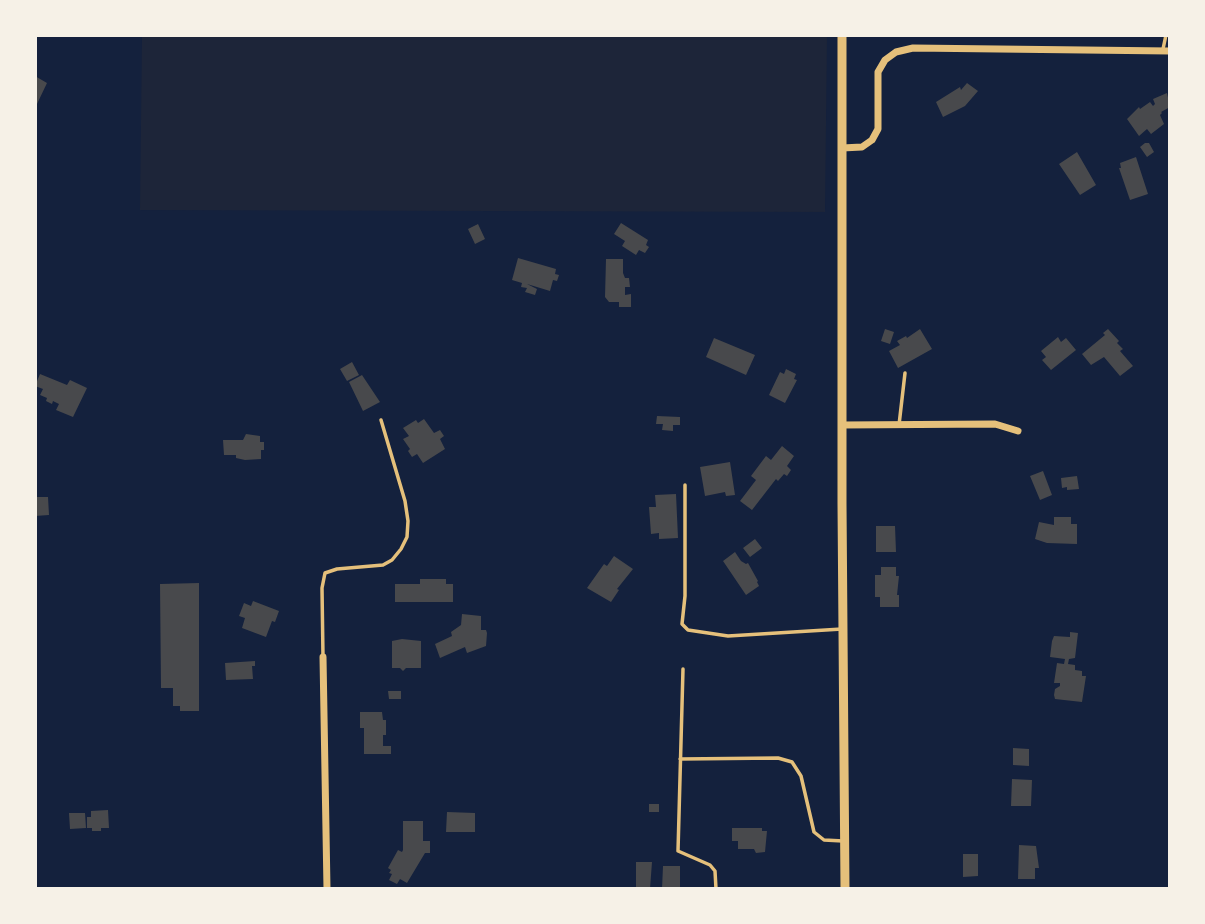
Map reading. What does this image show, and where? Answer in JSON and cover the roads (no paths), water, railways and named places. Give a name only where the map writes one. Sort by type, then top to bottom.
[{"type":"street","points":[[842,35],[845,889]]},
{"type":"street","points":[[842,148],[862,147],[872,140],[878,129],[878,72],[896,51],[913,48],[1166,51]]},
{"type":"street","points":[[842,425],[995,424],[1018,431]]},
{"type":"street","points":[[323,657],[327,889]]},
{"type":"lane","points":[[1166,35],[1166,51]]},
{"type":"lane","points":[[899,425],[905,373]]},
{"type":"lane","points":[[323,657],[321,588],[325,573],[337,569],[383,565],[392,560],[407,537],[405,502],[381,420]]},
{"type":"lane","points":[[685,485],[685,596],[682,624],[688,630],[728,636],[844,629]]},
{"type":"lane","points":[[683,669],[678,851],[710,865],[715,871],[716,889]]},
{"type":"lane","points":[[680,759],[778,758],[792,762],[801,776],[814,832],[824,840],[845,842]]}]
